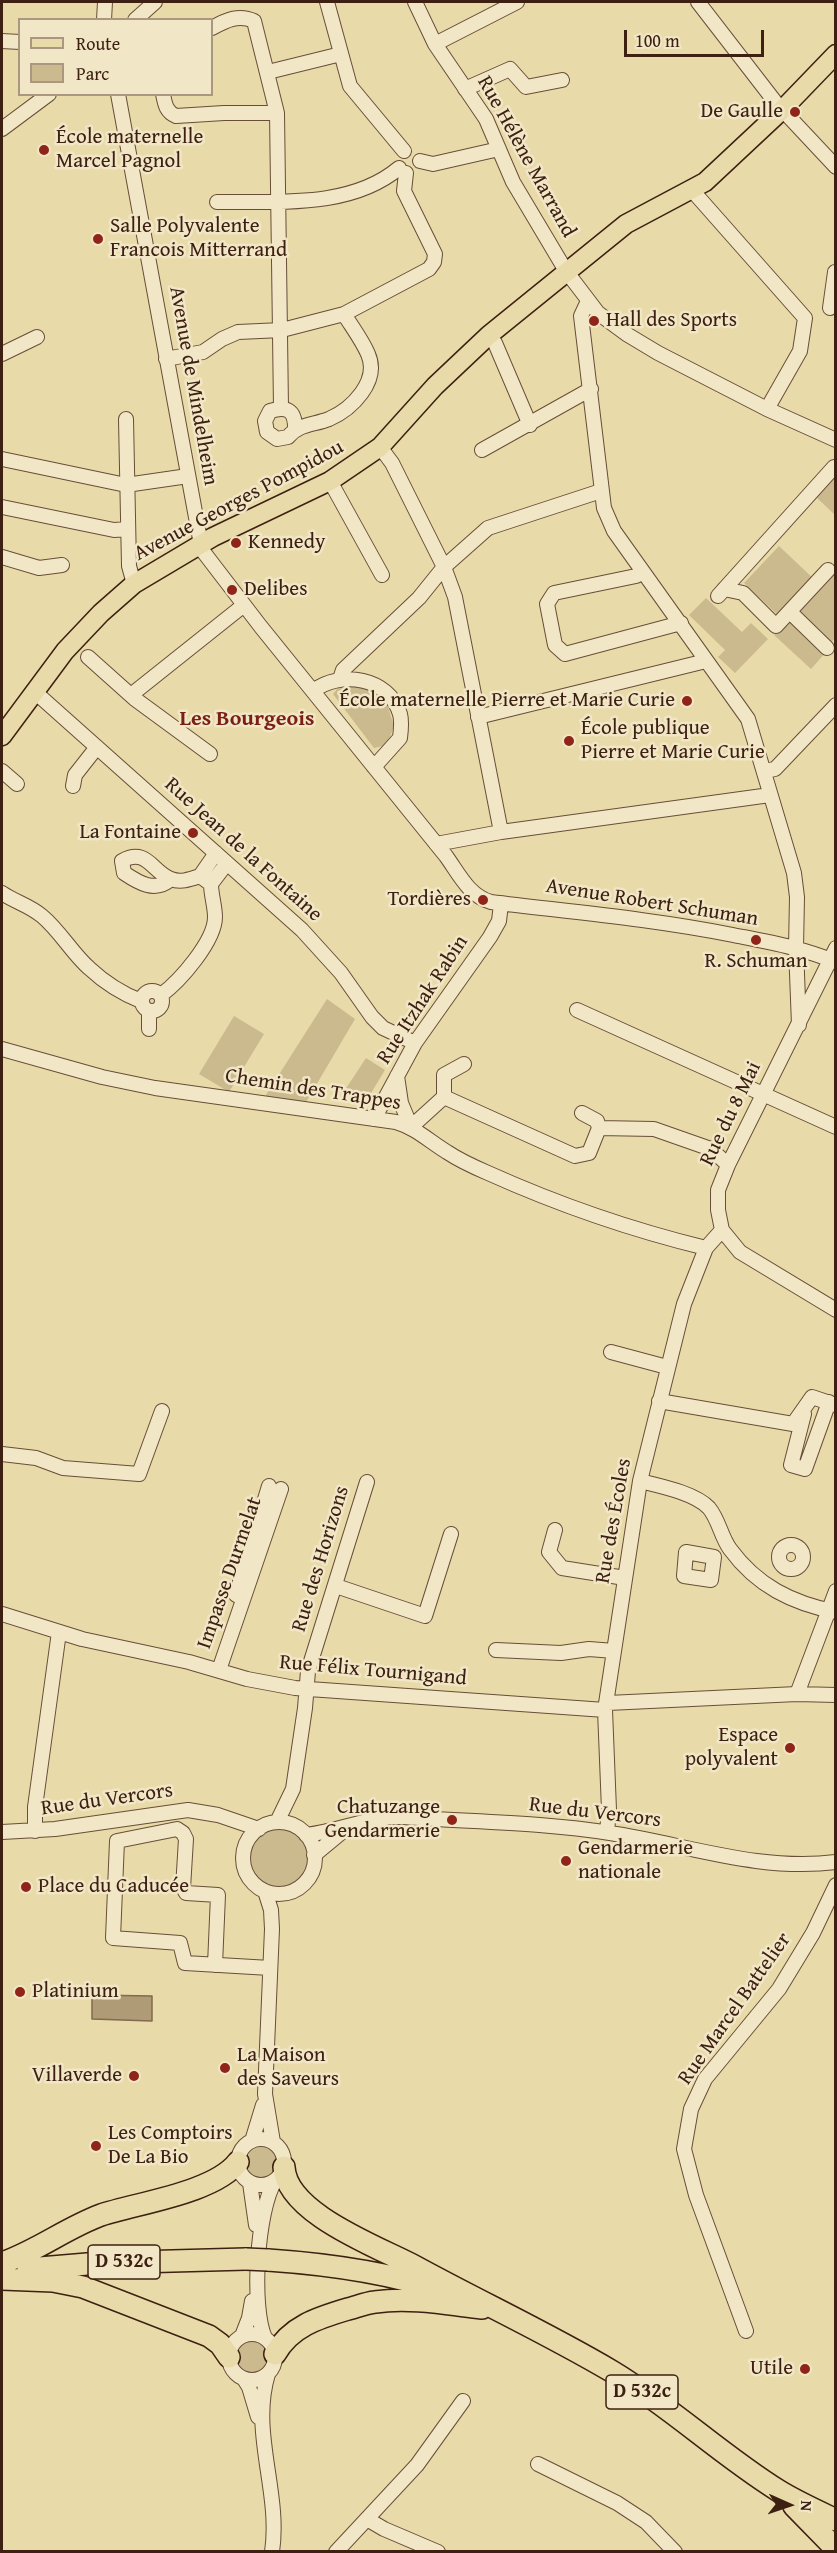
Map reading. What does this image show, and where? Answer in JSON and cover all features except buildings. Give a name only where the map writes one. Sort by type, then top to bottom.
[{"type":"highway","points":[[2,2263],[34,2251],[76,2227],[101,2216],[187,2191],[227,2171],[238,2162]]},
{"type":"highway","points":[[280,2174],[308,2206],[330,2222],[360,2241],[407,2262],[494,2310]]},
{"type":"highway","name":"D 532c","points":[[2,2272],[99,2263],[246,2259],[303,2263],[383,2276],[437,2289],[494,2310],[538,2330],[614,2373],[779,2491],[836,2520]]},
{"type":"highway","points":[[2,2279],[53,2281],[83,2287],[209,2336],[220,2344],[229,2357]]},
{"type":"highway","points":[[269,2356],[301,2326],[320,2317],[375,2302],[430,2302],[494,2310]]},
{"type":"highway","name":"D 532c","points":[[779,2491],[836,2548]]},
{"type":"main road","name":"Avenue Georges Pompidou","points":[[2,736],[65,651],[101,613],[134,584],[200,544],[330,481],[380,447],[435,386],[489,335],[626,224],[705,182],[833,62]]},
{"type":"street","points":[[104,18],[105,2]]},
{"type":"street","points":[[137,18],[154,2]]},
{"type":"street","points":[[327,2],[350,86],[404,151],[415,152],[420,160],[434,164],[499,149]]},
{"type":"street","name":"Rue Hélène Marrand","points":[[415,2],[435,44],[486,119],[513,182],[566,271],[598,313],[658,353],[767,409],[836,440]]},
{"type":"street","points":[[435,44],[517,2]]},
{"type":"street","points":[[698,2],[782,110],[836,167]]},
{"type":"street","points":[[213,28],[236,17],[246,17],[254,21],[277,113],[282,330],[281,408]]},
{"type":"street","points":[[2,40],[18,41]]},
{"type":"street","points":[[268,72],[341,54]]},
{"type":"street","points":[[465,89],[510,69],[526,87],[562,80]]},
{"type":"street","points":[[2,129],[46,96]]},
{"type":"street","name":"Avenue de Mindelheim","points":[[118,96],[200,544]]},
{"type":"street","points":[[163,96],[170,114],[176,116],[277,113]]},
{"type":"street","points":[[166,360],[203,352],[222,339],[238,333],[282,330],[344,314],[429,269],[435,262],[435,255],[404,191],[403,171],[398,159],[404,151]]},
{"type":"street","points":[[217,202],[320,200],[384,180],[403,171],[416,171],[420,160]]},
{"type":"street","points":[[691,189],[805,318]]},
{"type":"street","points":[[805,318],[833,309],[835,272]]},
{"type":"street","points":[[588,302],[582,316],[601,491],[610,524],[748,719],[794,873],[797,897],[795,948],[799,1025]]},
{"type":"street","points":[[295,428],[295,419],[290,411],[281,408],[270,411],[265,421],[267,432],[277,439],[288,437],[295,428],[331,418],[355,402],[371,373],[369,356],[344,314]]},
{"type":"street","points":[[767,409],[800,351],[805,318]]},
{"type":"street","points":[[489,335],[495,343],[530,425]]},
{"type":"street","points":[[2,354],[37,337]]},
{"type":"street","points":[[482,450],[591,389]]},
{"type":"street","points":[[126,419],[129,566],[134,584]]},
{"type":"street","points":[[380,447],[392,463],[444,567],[455,597],[501,832]]},
{"type":"street","points":[[2,459],[126,485],[188,476]]},
{"type":"street","points":[[828,570],[776,626],[743,593],[721,593],[834,467]]},
{"type":"street","points":[[330,481],[382,575]]},
{"type":"street","points":[[339,679],[343,670],[419,598],[444,567],[488,528],[601,491]]},
{"type":"street","points":[[2,507],[114,530],[128,529]]},
{"type":"street","points":[[200,544],[244,605],[436,844],[501,832],[771,795]]},
{"type":"street","points":[[2,557],[39,568],[62,565]]},
{"type":"street","points":[[643,572],[636,576],[554,593],[547,604],[555,645],[565,654],[681,624]]},
{"type":"street","points":[[131,695],[244,605]]},
{"type":"street","points":[[790,612],[828,648]]},
{"type":"street","points":[[88,657],[131,695],[210,754]]},
{"type":"street","points":[[478,717],[706,662]]},
{"type":"street","points":[[313,691],[321,685],[339,679],[370,682],[387,693],[400,714],[400,738],[374,767]]},
{"type":"street","name":"Rue Jean de la Fontaine","points":[[35,692],[302,930],[341,973],[372,1017],[383,1028],[415,1043]]},
{"type":"street","points":[[764,771],[775,769],[836,705]]},
{"type":"street","points":[[73,786],[75,775],[97,747]]},
{"type":"street","points":[[2,771],[17,784]]},
{"type":"street","name":"Avenue Robert Schuman","points":[[436,844],[470,891],[483,900],[501,904],[605,914],[701,929],[833,956]]},
{"type":"street","points":[[149,1029],[145,1006],[146,992],[155,991],[161,996],[174,986],[212,934],[215,916],[205,880],[216,853]]},
{"type":"street","points":[[171,879],[205,880],[227,863]]},
{"type":"street","points":[[2,893],[12,900],[22,902],[43,916],[89,968],[145,1006]]},
{"type":"street","name":"Rue Itzhak Rabin","points":[[374,1119],[415,1043],[490,937],[498,921],[501,904]]},
{"type":"street","name":"Rue du 8 Mai","points":[[722,1230],[718,1210],[718,1190],[728,1165],[833,956]]},
{"type":"street","points":[[577,1010],[836,1127]]},
{"type":"street","name":"Chemin des Trappes","points":[[2,1049],[102,1077],[155,1088],[374,1119],[411,1127],[448,1153],[486,1173],[540,1195],[706,1248]]},
{"type":"street","points":[[397,1076],[401,1103],[411,1127],[444,1096],[444,1076],[464,1064]]},
{"type":"street","points":[[444,1096],[575,1156],[589,1153],[599,1128],[597,1121],[582,1113]]},
{"type":"street","points":[[599,1128],[654,1129],[711,1149],[728,1165]]},
{"type":"street","points":[[722,1230],[740,1252],[836,1310]]},
{"type":"street","name":"Rue des Écoles","points":[[607,1832],[609,1810],[606,1707],[640,1481],[684,1304],[706,1248],[722,1230]]},
{"type":"street","points":[[612,1352],[667,1366]]},
{"type":"street","points":[[659,1401],[794,1424],[806,1406],[812,1397],[832,1404],[805,1469],[791,1465],[806,1406]]},
{"type":"street","points":[[2,1454],[36,1458],[63,1468],[139,1474],[162,1411]]},
{"type":"street","points":[[640,1481],[685,1494],[708,1506],[721,1526],[729,1548],[762,1584],[832,1611]]},
{"type":"street","name":"Rue des Horizons","points":[[277,1822],[293,1789],[308,1671],[367,1482]]},
{"type":"street","name":"Impasse Durmelat","points":[[216,1670],[275,1487]]},
{"type":"street","points":[[555,1530],[549,1552],[562,1568],[625,1578]]},
{"type":"street","points":[[336,1586],[424,1616],[451,1534]]},
{"type":"street","points":[[714,1557],[729,1548]]},
{"type":"street","points":[[778,1592],[786,1569]]},
{"type":"street","points":[[797,1694],[832,1611],[836,1591]]},
{"type":"street","name":"Rue Félix Tournigand","points":[[2,1614],[59,1632],[247,1679],[306,1690],[606,1707],[797,1694],[836,1695]]},
{"type":"street","points":[[35,1831],[35,1807],[59,1632]]},
{"type":"street","points":[[496,1650],[561,1653],[589,1649],[614,1651]]},
{"type":"street","name":"Rue des Horizons","points":[[293,1789],[301,1831]]},
{"type":"street","name":"Rue du Vercors","points":[[2,1832],[35,1831],[144,1814],[188,1810],[218,1815],[259,1828]]},
{"type":"street","points":[[144,1814],[148,1834]]},
{"type":"street","points":[[218,1815],[237,1832],[245,1847],[246,1873],[257,1887],[272,1894],[288,1893],[303,1885],[312,1871],[314,1855],[301,1831],[277,1822],[259,1828],[245,1847]]},
{"type":"street","name":"Rue du Vercors","points":[[301,1831],[349,1827],[369,1820],[392,1816],[607,1832],[752,1861],[817,1864],[836,1862]]},
{"type":"street","name":"Rue du Vercors","points":[[314,1855],[349,1827]]},
{"type":"street","points":[[215,1965],[218,1895],[186,1893],[183,1888],[186,1839],[183,1833],[177,1829],[117,1841],[113,1938],[180,1943],[185,1964],[270,1968]]},
{"type":"street","name":"Rue Marcel Battelier","points":[[746,2331],[696,2195],[684,2149],[691,2109],[705,2079],[779,1989],[813,1933],[836,1885]]},
{"type":"street","points":[[265,1891],[271,1910],[272,1929],[265,2094],[273,2142],[284,2156],[280,2174],[266,2200],[259,2263],[259,2323],[269,2356],[262,2391],[262,2430],[274,2524],[272,2552]]},
{"type":"street","points":[[272,1929],[288,1893]]},
{"type":"street","points":[[252,2141],[265,2094]]},
{"type":"street","points":[[242,2336],[251,2308],[256,2226],[250,2183],[240,2172],[238,2162],[243,2147],[252,2141],[263,2139],[273,2142]]},
{"type":"street","points":[[250,2183],[265,2185],[280,2174]]},
{"type":"street","points":[[262,2430],[249,2387],[244,2379],[233,2371],[229,2357],[234,2342],[242,2336],[253,2334],[269,2356]]},
{"type":"street","points":[[244,2379],[256,2380],[269,2356]]},
{"type":"street","points":[[336,2552],[417,2465],[463,2401]]},
{"type":"street","points":[[538,2464],[617,2503],[646,2522],[675,2552]]},
{"type":"street","points":[[367,2519],[384,2529],[438,2552]]},
{"type":"green space","points":[[835,477],[835,515],[816,497]]},
{"type":"green space","points":[[779,546],[816,581],[781,618],[744,583]]},
{"type":"green space","points":[[835,565],[835,638],[828,646],[792,611]]},
{"type":"green space","points":[[706,598],[742,632],[751,623],[768,639],[735,673],[718,657],[725,650],[689,615]]},
{"type":"green space","points":[[792,616],[827,651],[811,669],[774,635]]},
{"type":"green space","points":[[354,686],[373,691],[387,704],[394,726],[383,746],[374,748],[333,694],[338,688]]},
{"type":"green space","points":[[327,999],[355,1019],[305,1104],[264,1098]]},
{"type":"green space","points":[[234,1016],[264,1034],[229,1092],[199,1074]]},
{"type":"green space","points":[[366,1058],[385,1070],[365,1103],[345,1090]]},
{"type":"green space","points":[[273,1829],[285,1829],[300,1837],[308,1852],[308,1864],[300,1879],[285,1887],[273,1887],[258,1879],[250,1864],[250,1852],[258,1837]]},
{"type":"green space","points":[[262,2147],[273,2152],[278,2163],[273,2174],[262,2179],[251,2174],[246,2163],[251,2152]]},
{"type":"green space","points":[[252,2341],[263,2346],[268,2357],[263,2368],[252,2373],[241,2368],[236,2357],[241,2346]]},
{"type":"shaded area","points":[[92,1995],[152,1996],[152,2021],[92,2019]]},
{"type":"place","name":"De Gaulle","points":[[795,112]]},
{"type":"place","name":"École maternelle Marcel Pagnol","points":[[44,150]]},
{"type":"place","name":"Salle Polyvalente Francois Mitterrand","points":[[98,239]]},
{"type":"place","name":"Hall des Sports","points":[[594,321]]},
{"type":"place","name":"Kennedy","points":[[236,543]]},
{"type":"place","name":"Delibes","points":[[232,590]]},
{"type":"place","name":"École maternelle Pierre et Marie Curie","points":[[687,701]]},
{"type":"place","name":"École publique Pierre et Marie Curie","points":[[569,741]]},
{"type":"place","name":"La Fontaine","points":[[193,833]]},
{"type":"place","name":"Tordières","points":[[483,900]]},
{"type":"place","name":"R. Schuman","points":[[756,940]]},
{"type":"place","name":"Espace polyvalent","points":[[790,1748]]},
{"type":"place","name":"Chatuzange Gendarmerie","points":[[452,1820]]},
{"type":"place","name":"Gendarmerie nationale","points":[[566,1861]]},
{"type":"place","name":"Place du Caducée","points":[[26,1887]]},
{"type":"place","name":"Platinium","points":[[20,1992]]},
{"type":"place","name":"La Maison des Saveurs","points":[[225,2068]]},
{"type":"place","name":"Villaverde","points":[[134,2076]]},
{"type":"place","name":"Les Comptoirs De La Bio","points":[[96,2146]]},
{"type":"place","name":"Utile","points":[[805,2369]]},
{"type":"district","name":"Les Bourgeois","points":[[247,719]]}]
